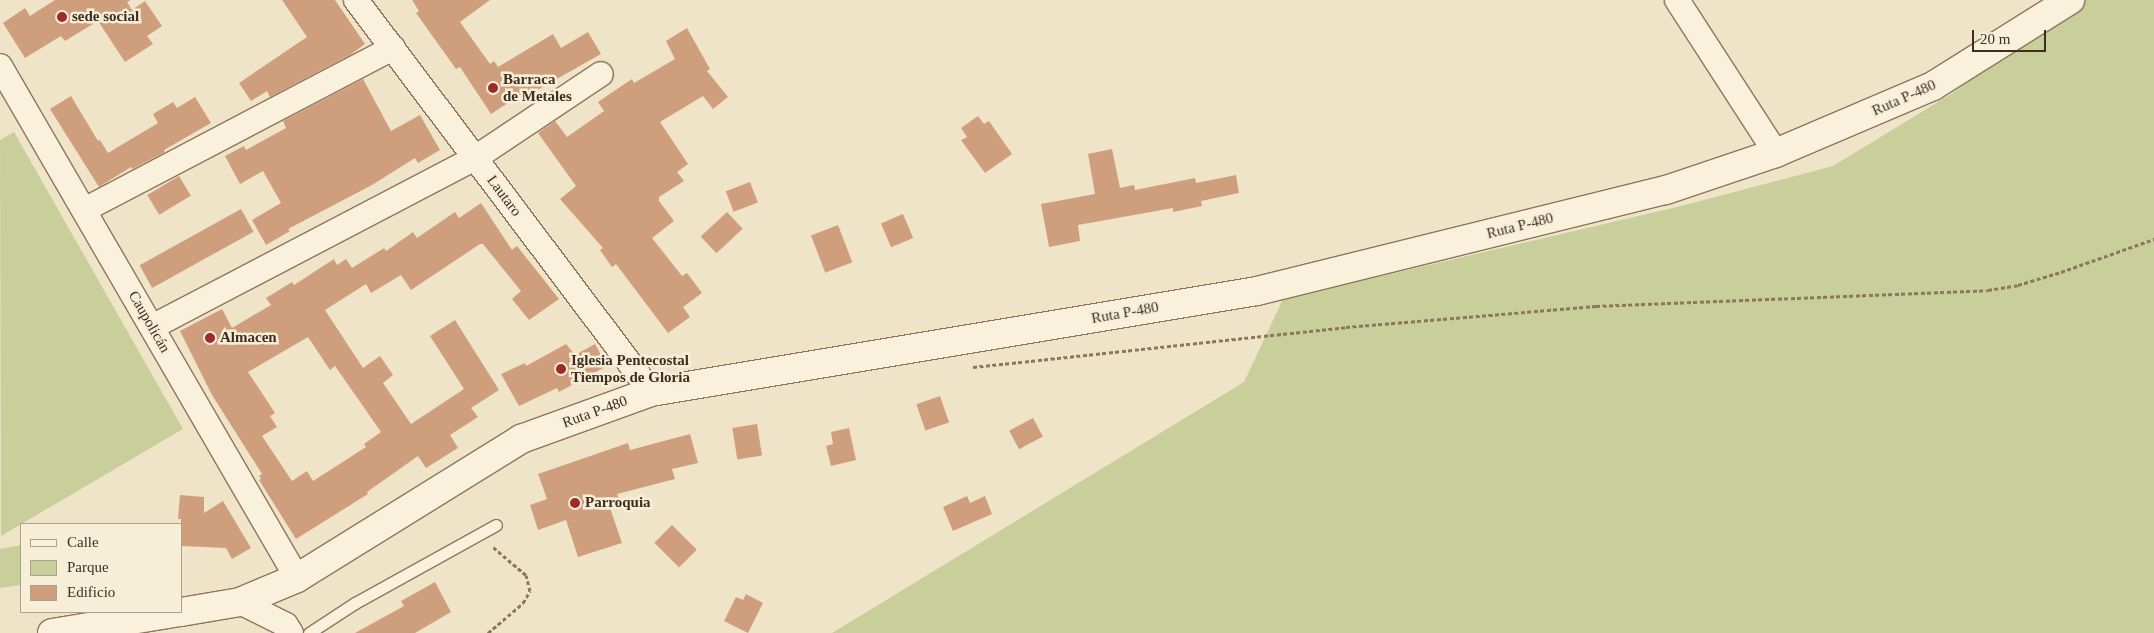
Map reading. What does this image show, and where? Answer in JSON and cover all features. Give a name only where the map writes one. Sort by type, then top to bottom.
[{"type":"street","name":"Lautaro","points":[[356,0],[651,392]]},
{"type":"street","points":[[1677,0],[1776,153]]},
{"type":"street","name":"Ruta P-480","points":[[182,612],[240,602],[297,578],[521,439],[651,392],[1257,291],[1666,190],[1776,153],[1933,86],[2070,0]]},
{"type":"street","points":[[84,210],[392,48]]},
{"type":"street","name":"Caupolicán","points":[[0,66],[297,578]]},
{"type":"street","points":[[152,327],[475,158],[601,74]]},
{"type":"street","points":[[240,602],[286,625],[291,633]]},
{"type":"street","name":"Ruta P-480","points":[[52,633],[175,613]]},
{"type":"lane","points":[[309,633],[356,602],[496,525]]},
{"type":"path","points":[[970,367],[1346,327],[1596,306],[1988,290],[2018,285],[2061,272],[2154,239]]},
{"type":"path","points":[[479,535],[526,575],[530,582],[530,591],[523,602],[488,633]]},
{"type":"green space","points":[[2080,0],[2154,0],[2154,633],[832,633],[1244,382],[1283,299],[1681,206],[1833,166],[1951,94]]},
{"type":"green space","points":[[14,132],[183,429],[23,523],[20,523],[20,525],[1,536],[0,140]]},
{"type":"green space","points":[[20,545],[20,585],[0,588],[0,549]]},
{"type":"building","points":[[55,0],[131,0],[127,2],[132,10],[145,1],[162,26],[147,36],[153,44],[125,62],[98,21],[65,41],[61,36],[25,58],[3,23],[25,8],[30,16]]},
{"type":"building","points":[[282,0],[335,0],[365,44],[350,55],[270,97],[267,91],[251,101],[239,83],[307,37]]},
{"type":"building","points":[[412,0],[490,0],[460,22],[490,64],[494,61],[498,67],[553,34],[561,48],[588,32],[601,54],[532,93],[530,89],[491,114],[460,67],[456,69],[416,13],[419,11]]},
{"type":"building","points":[[687,28],[710,69],[707,71],[728,97],[713,109],[703,96],[660,122],[688,164],[677,172],[684,181],[659,197],[659,201],[674,221],[652,238],[682,276],[687,273],[702,293],[683,307],[690,317],[668,333],[616,264],[612,267],[600,250],[603,248],[560,199],[576,186],[538,133],[555,121],[567,137],[604,111],[598,102],[632,79],[634,83],[675,59],[666,41]]},
{"type":"building","points":[[363,79],[391,131],[420,115],[440,150],[418,163],[415,158],[372,185],[288,229],[290,231],[266,245],[252,220],[281,203],[263,171],[240,184],[225,156],[244,146],[246,150],[286,128],[283,121]]},
{"type":"building","points":[[71,96],[98,141],[100,140],[108,153],[158,123],[153,114],[173,102],[177,108],[195,97],[211,123],[164,150],[165,152],[132,169],[131,167],[99,187],[50,109]]},
{"type":"building","points":[[978,116],[984,124],[989,121],[1012,154],[985,173],[961,140],[967,137],[961,128]]},
{"type":"building","points":[[1112,149],[1120,188],[1134,185],[1135,190],[1195,178],[1196,183],[1236,175],[1239,193],[1201,201],[1202,206],[1173,212],[1173,208],[1078,225],[1080,241],[1049,247],[1041,204],[1095,194],[1088,154]]},
{"type":"building","points":[[179,176],[191,196],[159,215],[147,195]]},
{"type":"building","points":[[750,182],[758,203],[734,212],[726,191]]},
{"type":"building","points":[[481,203],[512,250],[517,246],[559,299],[529,320],[512,299],[521,291],[483,244],[480,244],[411,290],[401,275],[371,293],[366,284],[325,310],[363,368],[380,356],[393,375],[383,383],[411,424],[464,389],[430,336],[455,320],[499,390],[471,408],[478,417],[450,435],[458,448],[426,468],[418,456],[367,492],[368,494],[296,539],[259,480],[261,479],[259,476],[262,474],[212,395],[180,331],[222,309],[232,328],[271,305],[266,298],[292,282],[294,285],[334,259],[337,265],[346,259],[352,268],[384,248],[386,251],[413,232],[417,238],[455,212],[459,218]],"holes":[[[308,337],[330,370],[335,366],[381,432],[364,444],[366,447],[313,481],[307,471],[292,481],[262,436],[277,427],[270,416],[275,413],[248,372]]]},
{"type":"building","points":[[241,209],[254,232],[152,288],[140,265]]},
{"type":"building","points":[[727,212],[743,229],[716,253],[701,237]]},
{"type":"building","points":[[903,214],[913,238],[891,247],[881,223]]},
{"type":"building","points":[[838,225],[852,262],[825,273],[811,235]]},
{"type":"building","points":[[566,344],[575,355],[595,344],[607,366],[559,392],[557,388],[519,406],[501,374],[525,363],[526,366]]},
{"type":"building","points":[[940,396],[949,422],[925,431],[916,404]]},
{"type":"building","points":[[1033,418],[1043,437],[1019,449],[1009,431]]},
{"type":"building","points":[[757,424],[762,456],[737,460],[732,428]]},
{"type":"building","points":[[849,428],[856,460],[831,466],[826,446],[833,444],[831,432]]},
{"type":"building","points":[[690,434],[698,463],[672,469],[675,479],[617,494],[620,502],[609,505],[622,543],[578,557],[566,520],[538,530],[530,505],[547,499],[538,474],[628,443],[630,450]]},
{"type":"building","points":[[180,495],[204,497],[204,513],[223,501],[251,548],[232,559],[226,548],[182,546],[182,523],[181,519],[178,519]]},
{"type":"building","points":[[967,496],[970,503],[985,496],[992,514],[953,531],[943,507]]},
{"type":"building","points":[[672,525],[697,550],[679,567],[654,543]]},
{"type":"building","points":[[435,582],[451,612],[415,633],[355,633],[404,606],[401,601]]},
{"type":"building","points":[[746,594],[763,603],[748,633],[724,621],[736,597],[743,600]]},
{"type":"place","name":"sede social","points":[[62,17]]},
{"type":"place","name":"Barraca de Metales","points":[[493,88]]},
{"type":"place","name":"Almacen","points":[[210,338]]},
{"type":"place","name":"Iglesia Pentecostal Tiempos de Gloria","points":[[561,369]]},
{"type":"place","name":"Parroquia","points":[[575,503]]}]
